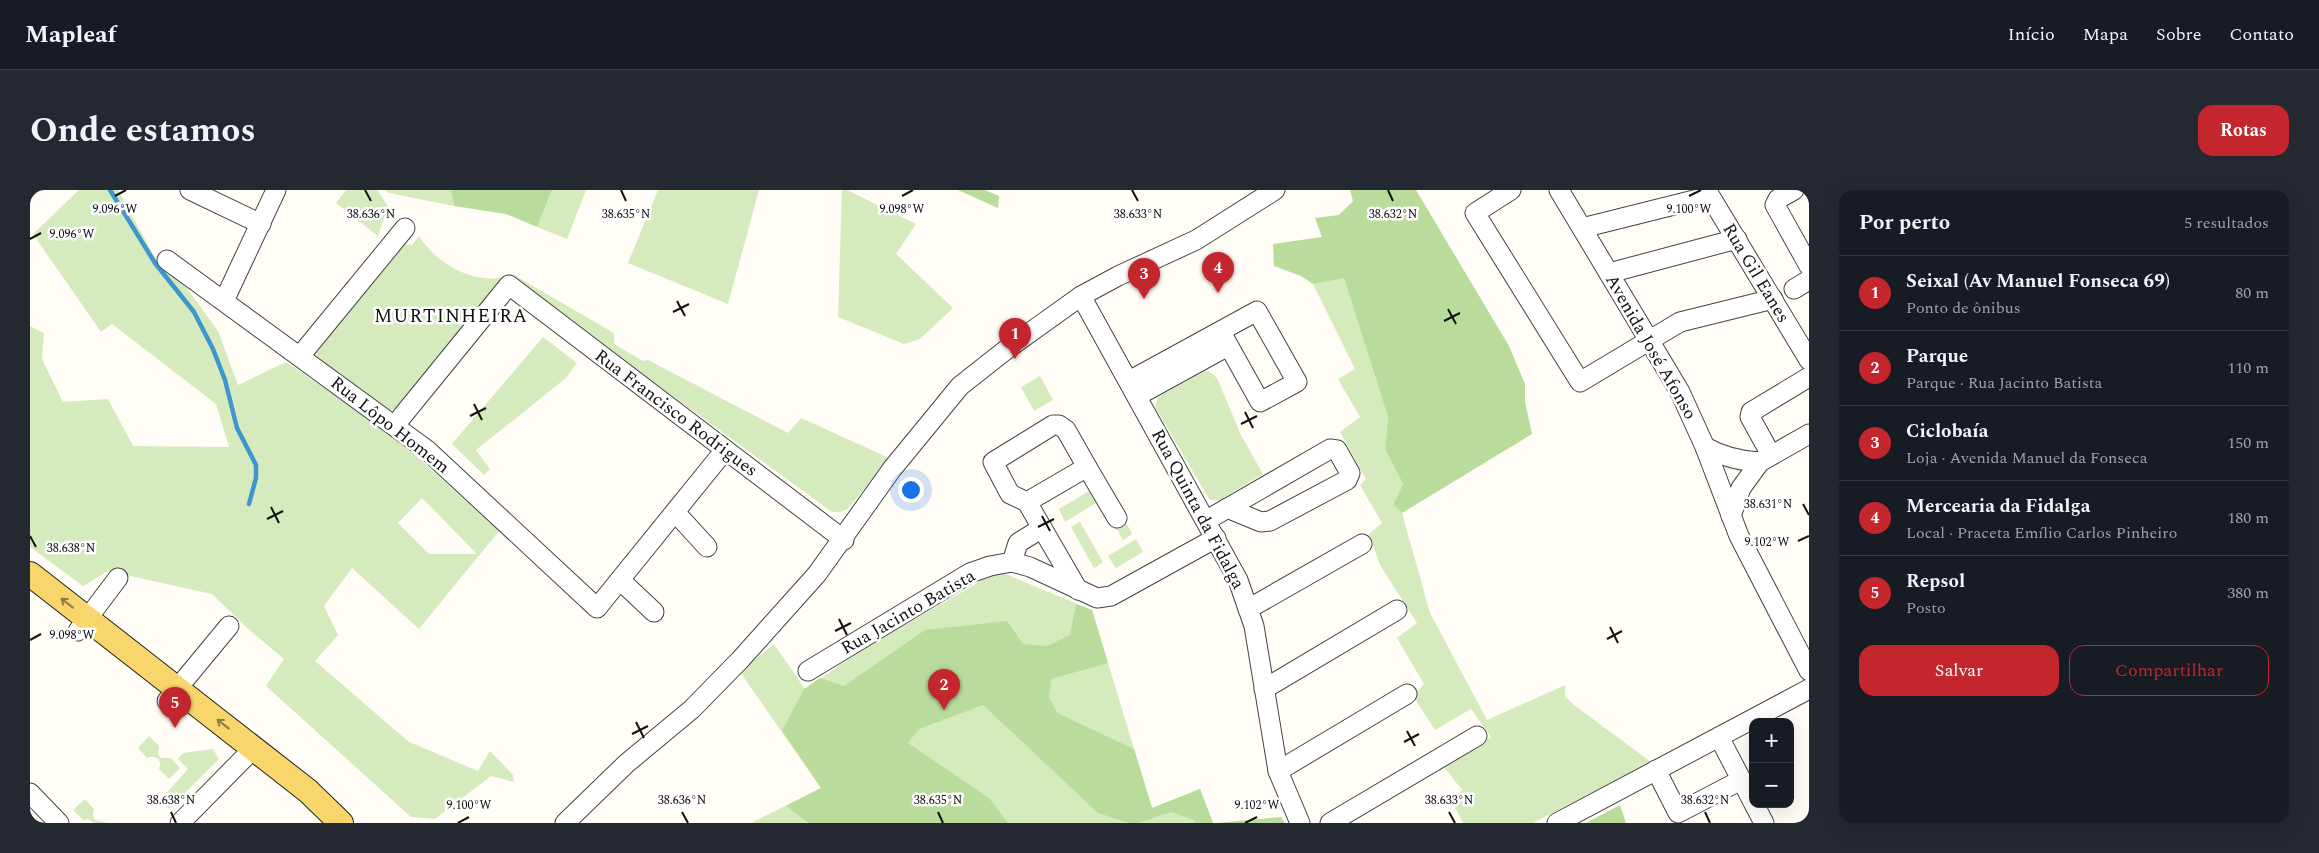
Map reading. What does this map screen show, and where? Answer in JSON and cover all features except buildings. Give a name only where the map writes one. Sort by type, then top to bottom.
[{"type":"main road","points":[[31,580],[83,625],[248,753],[308,790],[341,823]]},
{"type":"main road","points":[[248,753],[319,823]]},
{"type":"street","points":[[190,190],[261,224]]},
{"type":"street","points":[[224,301],[276,190]]},
{"type":"street","points":[[565,823],[627,763],[692,709],[715,687],[818,574],[844,540],[892,469],[960,386],[1000,354],[1081,296],[1118,276],[1196,240],[1274,190]]},
{"type":"street","points":[[1511,190],[1475,213],[1580,382],[1680,322],[1772,298]]},
{"type":"street","name":"Avenida José Afonso","points":[[1559,190],[1680,392],[1705,447],[1748,555],[1809,671]]},
{"type":"street","points":[[1794,190],[1778,199],[1775,205],[1809,266]]},
{"type":"street","name":"Rua Gil Eanes","points":[[1582,228],[1710,196],[1809,360]]},
{"type":"street","points":[[300,356],[406,228]]},
{"type":"street","points":[[1609,273],[1737,239]]},
{"type":"street","name":"Rua Lôpo Homem","points":[[167,260],[395,425],[426,450],[597,608],[620,580]]},
{"type":"street","name":"Rua Francisco Rodrigues","points":[[395,425],[509,285],[844,540]]},
{"type":"street","name":"Rua Quinta da Fidalga","points":[[1081,296],[1207,520],[1238,580],[1254,626],[1278,771],[1300,823]]},
{"type":"street","points":[[1133,389],[1224,339]]},
{"type":"street","points":[[1766,459],[1750,414],[1752,410],[1809,377]]},
{"type":"street","points":[[1078,590],[1027,502],[1010,494],[994,466],[995,459],[1053,425],[1059,424],[1066,430],[1117,518]]},
{"type":"street","points":[[1731,516],[1741,488],[1766,459],[1809,434]]},
{"type":"street","points":[[1705,447],[1722,456],[1739,461],[1766,459]]},
{"type":"street","points":[[1207,520],[1227,508],[1330,448],[1337,450],[1350,473],[1347,480],[1270,521],[1262,522],[1227,508]]},
{"type":"street","points":[[654,612],[620,580],[725,450]]},
{"type":"street","points":[[1027,502],[1087,467]]},
{"type":"street","points":[[674,512],[707,547]]},
{"type":"street","points":[[1012,562],[1018,542],[1042,528]]},
{"type":"street","name":"Rua Jacinto Batista","points":[[808,671],[970,574],[990,566],[1012,562],[1030,567],[1096,598],[1111,596],[1216,538]]},
{"type":"street","points":[[1248,609],[1362,544]]},
{"type":"street","points":[[83,625],[118,578]]},
{"type":"street","points":[[1264,689],[1397,610]]},
{"type":"street","points":[[172,695],[230,626]]},
{"type":"street","points":[[1557,823],[1809,689]]},
{"type":"street","points":[[1278,771],[1407,694]]},
{"type":"street","points":[[1330,823],[1477,736]]},
{"type":"street","points":[[1719,737],[1749,795]]},
{"type":"street","points":[[180,823],[248,753]]},
{"type":"street","points":[[1656,770],[1678,813],[1741,780]]},
{"type":"street","points":[[30,793],[59,823]]},
{"type":"street","points":[[1756,808],[1764,823]]},
{"type":"green space","points":[[79,190],[118,190],[157,261],[186,287],[218,331],[238,385],[286,362],[393,435],[499,531],[419,629],[352,568],[324,606],[338,635],[315,661],[409,742],[478,771],[490,751],[513,775],[514,782],[491,776],[435,819],[411,817],[266,686],[284,659],[246,627],[212,594],[108,571],[83,586],[30,547],[30,326],[44,333],[42,359],[63,402],[108,399],[133,446],[229,447],[216,404],[112,324],[101,332],[33,234]],"holes":[[[422,498],[477,554],[429,554],[398,523]]]},
{"type":"green space","points":[[346,190],[377,190],[388,206],[378,236],[336,203]]},
{"type":"green space","points":[[385,190],[451,190],[454,206],[389,193]]},
{"type":"green space","points":[[451,190],[552,190],[537,227],[506,214],[454,206]]},
{"type":"green space","points":[[552,190],[586,190],[567,239],[537,227]]},
{"type":"green space","points":[[658,190],[759,190],[728,304],[628,263]]},
{"type":"green space","points":[[842,190],[847,190],[916,224],[896,254],[953,308],[920,339],[904,344],[838,317]]},
{"type":"green space","points":[[958,190],[985,190],[999,196],[998,208]]},
{"type":"green space","points":[[1350,190],[1416,190],[1509,346],[1525,384],[1525,402],[1532,434],[1402,513],[1393,505],[1403,484],[1385,449],[1388,417],[1344,278],[1313,284],[1301,276],[1274,266],[1273,244],[1322,237],[1315,218],[1339,215],[1353,201]]},
{"type":"green space","points":[[419,236],[435,255],[456,270],[480,277],[505,277],[398,408],[389,410],[319,361],[315,351],[400,244],[412,245]]},
{"type":"green space","points":[[514,275],[614,333],[614,344],[643,361],[648,360],[788,433],[801,418],[889,458],[848,509],[832,512],[512,279]]},
{"type":"green space","points":[[1344,277],[1388,417],[1385,449],[1403,484],[1393,505],[1402,513],[1430,613],[1487,720],[1565,685],[1565,696],[1574,705],[1651,762],[1533,823],[1463,823],[1451,799],[1462,790],[1444,767],[1491,737],[1471,709],[1435,730],[1413,696],[1424,684],[1397,638],[1417,623],[1380,565],[1369,534],[1382,523],[1360,485],[1366,479],[1340,432],[1360,417],[1338,379],[1355,369],[1313,284]]},
{"type":"green space","points":[[543,337],[577,363],[566,378],[476,450],[490,469],[484,475],[452,444]]},
{"type":"green space","points":[[1207,370],[1217,378],[1241,435],[1263,474],[1218,501],[1209,499],[1155,407],[1158,397]]},
{"type":"green space","points":[[1040,376],[1053,400],[1034,411],[1021,387]]},
{"type":"green space","points":[[1089,491],[1096,503],[1065,522],[1059,509]]},
{"type":"green space","points":[[1124,518],[1132,534],[1123,540],[1114,524]]},
{"type":"green space","points":[[1080,522],[1103,562],[1094,568],[1071,527]]},
{"type":"green space","points":[[1136,539],[1143,552],[1116,568],[1108,556]]},
{"type":"green space","points":[[998,571],[1092,610],[1152,808],[1200,789],[1213,823],[751,823],[821,788],[740,672],[774,644],[805,689],[865,648]]},
{"type":"green space","points":[[1076,604],[1092,610],[1108,663],[1051,679],[1049,697],[1057,713],[1134,749],[1152,808],[1200,789],[1213,823],[1195,823],[1194,820],[1171,812],[1138,823],[1129,823],[1098,813],[983,705],[919,729],[908,743],[989,798],[1008,823],[809,823],[786,806],[821,788],[782,731],[804,689],[820,678],[844,686],[925,630],[1007,621],[1023,644],[1047,646],[1070,635]]},
{"type":"green space","points":[[149,736],[159,746],[158,754],[161,758],[171,758],[180,768],[169,779],[159,769],[160,763],[158,759],[153,757],[147,758],[138,748]]},
{"type":"green space","points":[[213,749],[219,759],[169,809],[160,800],[188,769],[178,759],[183,753]]},
{"type":"green space","points":[[85,799],[94,809],[93,815],[95,820],[108,823],[95,823],[88,819],[83,820],[73,810]]},
{"type":"green space","points":[[1620,805],[1626,823],[1586,823]]},
{"type":"green space","points":[[1281,817],[1285,823],[1217,823]]},
{"type":"waterway","points":[[110,190],[155,263],[194,312],[213,349],[225,380],[237,428],[256,465],[256,478],[249,504]]},
{"type":"place","name":"Mercearia da Fidalga","points":[[1218,293]]},
{"type":"place","name":"Ciclobaía","points":[[1144,299]]},
{"type":"place","name":"Seixal (Av Manuel Fonseca 69)","points":[[1015,359]]},
{"type":"place","name":"Parque","points":[[944,710]]},
{"type":"place","name":"Repsol","points":[[175,728]]},
{"type":"district","name":"MURTINHEIRA","points":[[451,316]]}]
